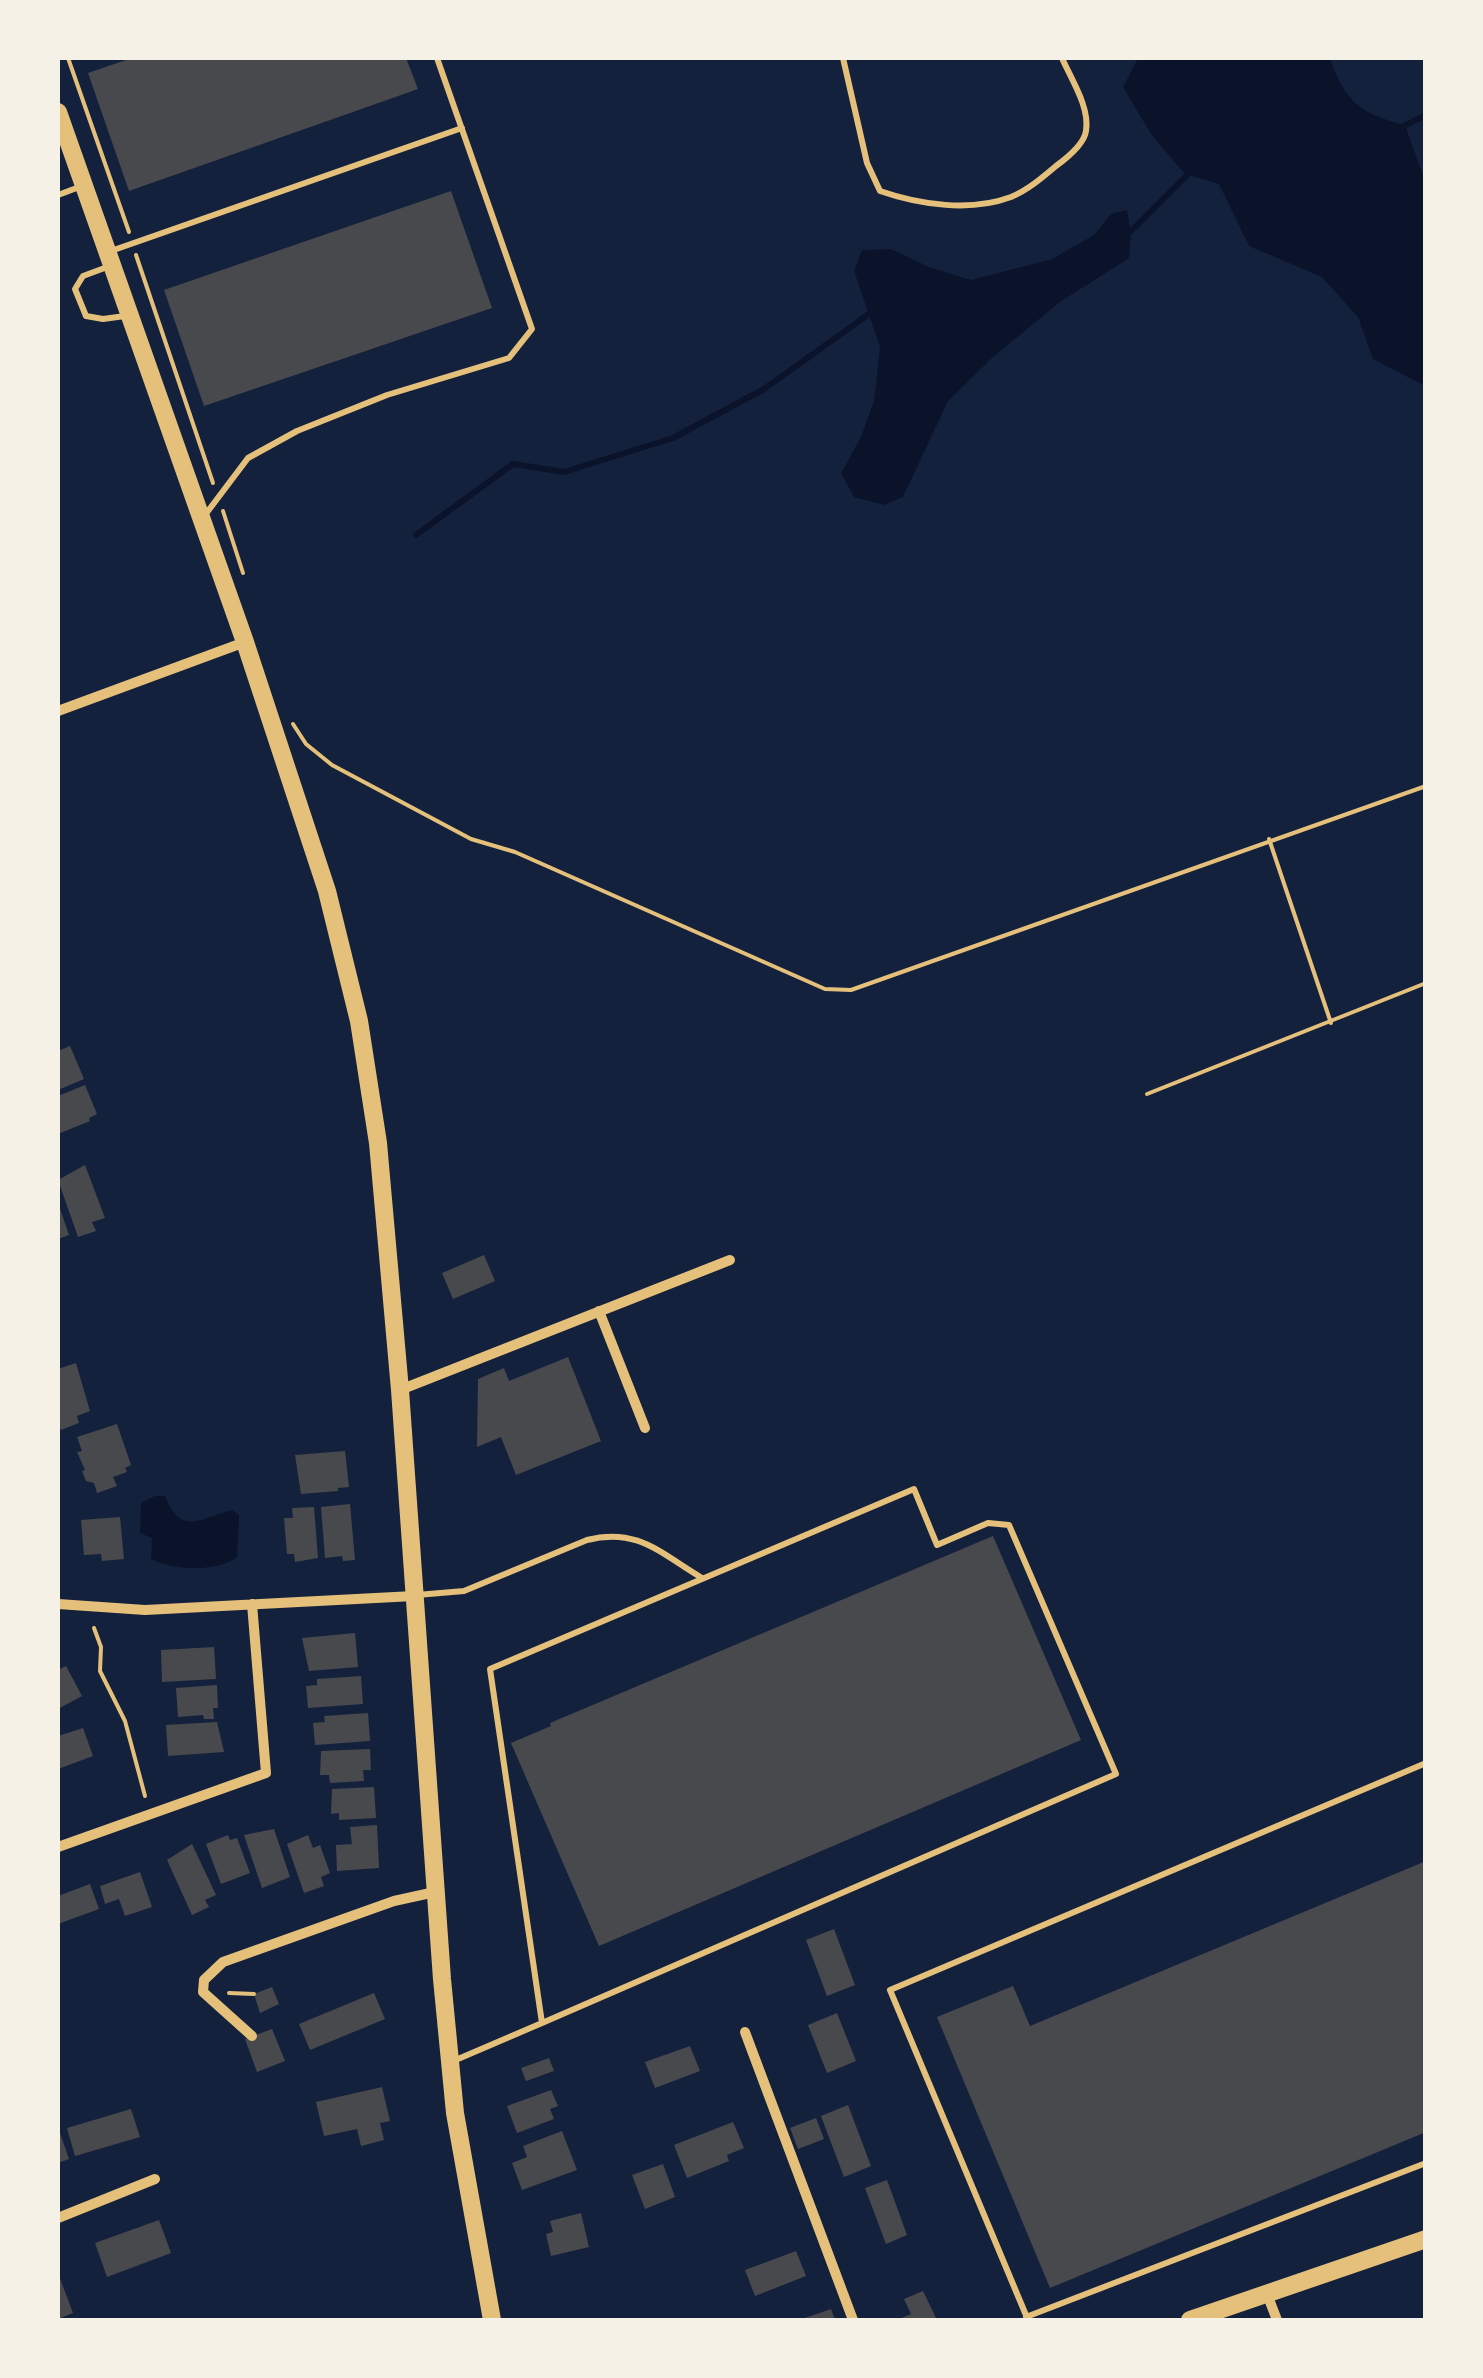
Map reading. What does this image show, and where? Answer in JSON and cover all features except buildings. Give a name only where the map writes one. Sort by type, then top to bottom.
[{"type":"main road","points":[[58,112],[327,890],[359,1020],[378,1143],[400,1390],[455,2113],[492,2320]]},
{"type":"main road","points":[[1190,2320],[1426,2239]]},
{"type":"street","points":[[58,710],[244,642]]},
{"type":"street","points":[[400,1390],[730,1260]]},
{"type":"street","points":[[599,1312],[645,1428]]},
{"type":"street","points":[[58,1604],[146,1610],[414,1596]]},
{"type":"street","points":[[58,1846],[266,1773],[252,1604]]},
{"type":"street","points":[[252,2036],[203,1992],[204,1980],[223,1962],[394,1901],[436,1892]]},
{"type":"street","points":[[745,2032],[852,2320]]},
{"type":"street","points":[[58,2218],[155,2180]]},
{"type":"street","points":[[1267,2294],[1277,2320]]},
{"type":"lane","points":[[201,520],[248,458],[297,431],[387,394],[509,358],[532,329],[437,58]]},
{"type":"lane","points":[[843,58],[868,163],[880,191],[908,201],[981,204],[1012,196],[1038,181],[1066,159],[1086,136],[1087,116],[1062,58]]},
{"type":"lane","points":[[129,315],[103,319],[86,316],[76,289],[84,276],[133,244],[462,128]]},
{"type":"lane","points":[[58,195],[83,186]]},
{"type":"lane","points":[[450,2062],[542,2023],[1116,1774],[1009,1525],[988,1522],[937,1545],[914,1488],[490,1669],[542,2023]]},
{"type":"lane","points":[[414,1596],[464,1591],[587,1540],[608,1536],[631,1536],[703,1578]]},
{"type":"lane","points":[[1426,1763],[890,1990],[1027,2319],[1426,2163]]},
{"type":"path","points":[[68,58],[133,244]]},
{"type":"path","points":[[289,717],[306,744],[332,765],[471,839],[516,852],[825,989],[851,990],[1426,786]]},
{"type":"path","points":[[1269,839],[1331,1022]]},
{"type":"path","points":[[1148,1094],[1426,982]]},
{"type":"path","points":[[94,1628],[101,1647],[100,1670],[125,1721],[145,1796]]},
{"type":"water","points":[[1138,58],[1330,58],[1342,85],[1357,104],[1405,125],[1425,181],[1425,386],[1373,359],[1358,317],[1322,277],[1249,246],[1219,184],[1185,174],[1151,134],[1123,87]]},
{"type":"water","points":[[1127,210],[1129,258],[1060,302],[992,358],[948,401],[903,497],[884,505],[854,497],[841,473],[861,437],[874,401],[880,347],[854,271],[862,250],[891,249],[929,267],[971,280],[1052,259],[1094,235],[1111,214]]},
{"type":"water","points":[[165,1496],[171,1509],[185,1521],[232,1510],[239,1515],[237,1557],[218,1566],[194,1568],[151,1559],[152,1538],[140,1533],[141,1503]]},
{"type":"waterway","points":[[1400,128],[1426,115]]},
{"type":"waterway","points":[[1124,238],[1189,173]]},
{"type":"waterway","points":[[416,535],[513,464],[564,472],[673,438],[764,389],[869,314],[874,315]]}]
